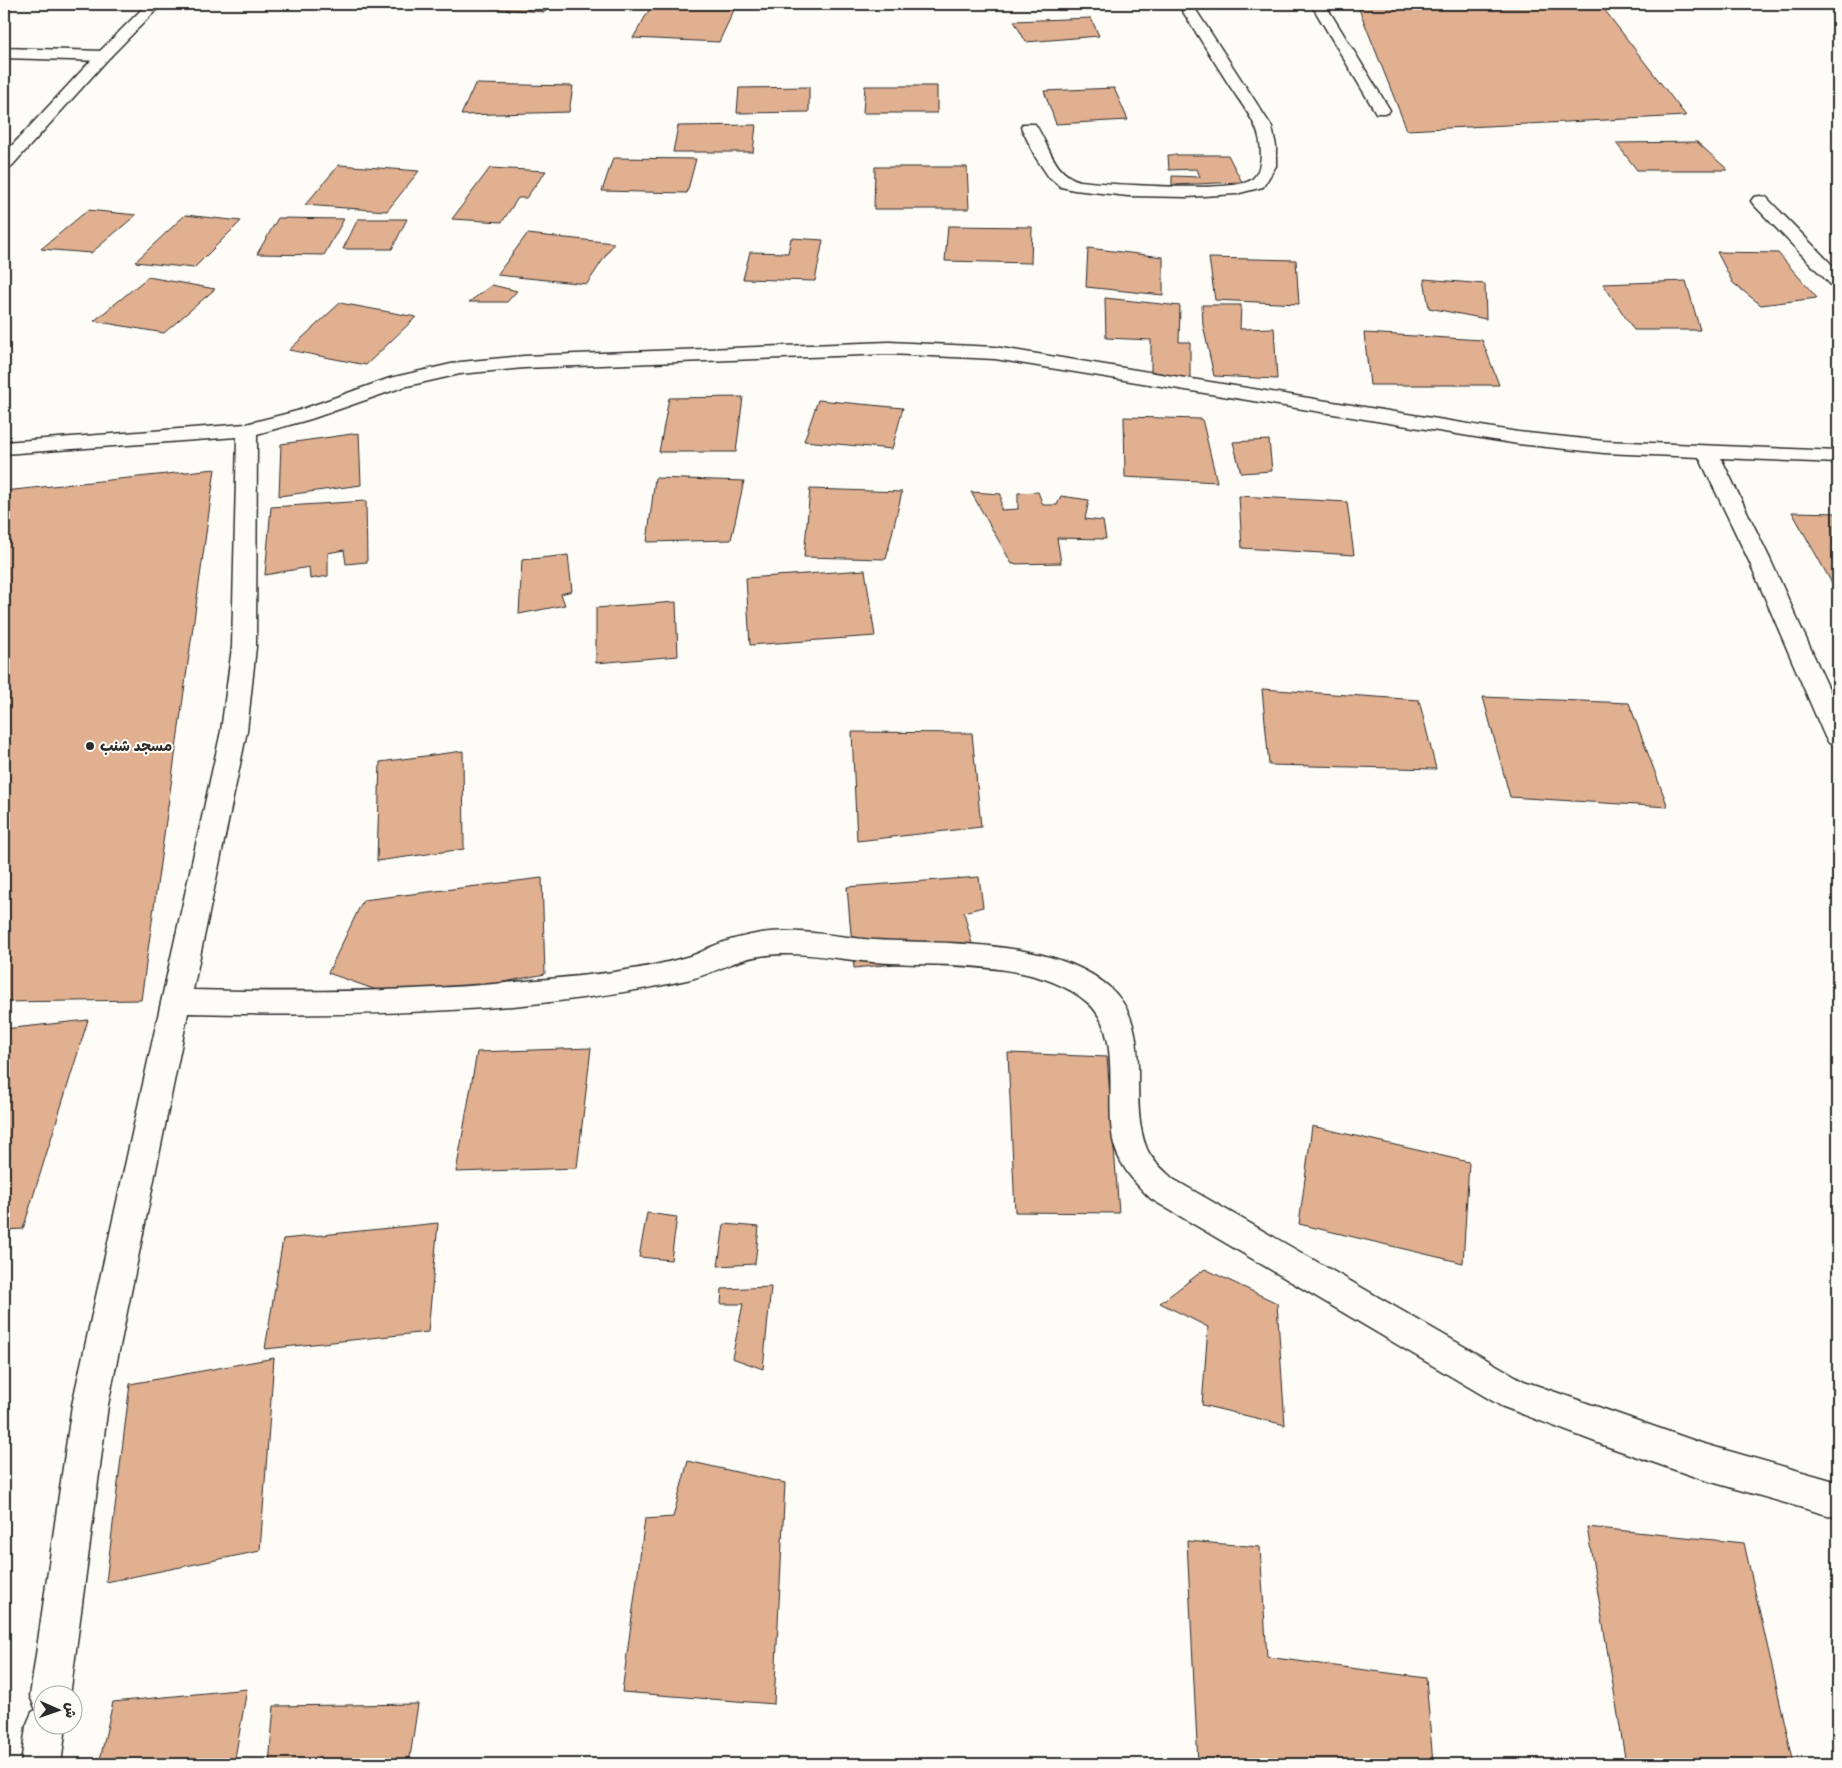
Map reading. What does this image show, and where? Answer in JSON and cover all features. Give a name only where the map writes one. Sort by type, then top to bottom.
[{"type":"street","points":[[4,164],[103,56],[155,4]]},
{"type":"street","points":[[1029,127],[1054,174],[1068,184],[1082,188],[1154,191],[1235,190],[1252,187],[1262,179],[1268,166],[1269,147],[1264,126],[1185,4]]},
{"type":"street","points":[[1318,4],[1382,110]]},
{"type":"street","points":[[4,53],[103,56]]},
{"type":"street","points":[[1760,201],[1838,281]]},
{"type":"street","points":[[4,448],[246,430],[304,415],[397,382],[460,368],[533,362],[890,348],[995,353],[1085,366],[1518,438],[1604,447],[1838,457]]},
{"type":"street","points":[[51,1686],[90,1404],[234,731],[242,666],[246,564],[246,430]]},
{"type":"street","points":[[1707,452],[1760,561],[1838,737]]},
{"type":"street","points":[[176,1001],[332,1004],[461,999],[590,987],[698,966],[731,952],[776,943],[805,943],[878,952],[995,959],[1055,970],[1087,985],[1101,996],[1111,1008],[1119,1026],[1122,1044],[1130,1148],[1142,1169],[1162,1189],[1514,1394],[1700,1461],[1838,1500]]},
{"type":"street","points":[[41,1764],[45,1736]]},
{"type":"building","points":[[475,4],[551,4],[545,12],[472,7]]},
{"type":"building","points":[[1357,4],[1600,4],[1686,116],[1407,130]]},
{"type":"building","points":[[652,5],[735,8],[719,42],[633,38]]},
{"type":"building","points":[[1091,18],[1099,36],[1026,42],[1014,21]]},
{"type":"building","points":[[475,84],[573,86],[569,112],[461,115]]},
{"type":"building","points":[[865,86],[937,86],[937,113],[863,113]]},
{"type":"building","points":[[809,87],[809,112],[737,113],[739,88]]},
{"type":"building","points":[[1114,88],[1128,120],[1056,124],[1044,91]]},
{"type":"building","points":[[756,125],[753,152],[673,152],[678,126]]},
{"type":"building","points":[[1697,142],[1728,170],[1637,170],[1616,143]]},
{"type":"building","points":[[1168,155],[1228,155],[1242,182],[1172,185],[1172,176],[1200,177],[1197,169],[1169,170]]},
{"type":"building","points":[[613,158],[696,159],[687,193],[602,191]]},
{"type":"building","points":[[339,165],[419,171],[387,211],[305,205]]},
{"type":"building","points":[[875,167],[967,167],[969,209],[874,209]]},
{"type":"building","points":[[490,168],[546,171],[526,198],[518,198],[502,222],[452,219]]},
{"type":"building","points":[[88,210],[136,215],[91,253],[41,249]]},
{"type":"building","points":[[185,215],[241,221],[194,268],[135,262]]},
{"type":"building","points":[[278,218],[344,219],[324,255],[257,254]]},
{"type":"building","points":[[358,219],[407,219],[392,249],[343,249]]},
{"type":"building","points":[[948,226],[1032,227],[1031,263],[945,261]]},
{"type":"building","points":[[527,234],[614,243],[587,284],[497,275]]},
{"type":"building","points":[[791,238],[823,240],[815,281],[743,279],[750,252],[788,253]]},
{"type":"building","points":[[1088,248],[1163,257],[1163,295],[1086,287]]},
{"type":"building","points":[[1717,252],[1778,253],[1817,298],[1761,305],[1733,283]]},
{"type":"building","points":[[1209,258],[1296,260],[1299,304],[1215,300]]},
{"type":"building","points":[[148,277],[215,289],[164,333],[94,321]]},
{"type":"building","points":[[1424,279],[1485,284],[1486,319],[1429,308]]},
{"type":"building","points":[[1686,281],[1700,330],[1634,330],[1603,284]]},
{"type":"building","points":[[492,285],[517,291],[507,302],[469,302]]},
{"type":"building","points":[[1105,298],[1180,306],[1179,342],[1190,342],[1190,380],[1151,371],[1151,340],[1106,338]]},
{"type":"building","points":[[340,303],[416,317],[366,365],[289,350]]},
{"type":"building","points":[[1202,305],[1241,305],[1240,329],[1274,328],[1277,379],[1214,376],[1203,325]]},
{"type":"building","points":[[1364,333],[1482,340],[1499,385],[1370,385]]},
{"type":"building","points":[[743,397],[736,452],[659,452],[669,398]]},
{"type":"building","points":[[818,400],[903,408],[892,449],[804,441]]},
{"type":"building","points":[[1124,417],[1202,419],[1217,482],[1125,477]]},
{"type":"building","points":[[359,433],[361,485],[279,496],[281,444]]},
{"type":"building","points":[[1269,440],[1272,471],[1241,473],[1233,442]]},
{"type":"building","name":"مسجد شنب","points":[[215,469],[141,1000],[4,1002],[4,491]]},
{"type":"building","points":[[655,478],[744,481],[731,540],[647,542]]},
{"type":"building","points":[[810,489],[902,492],[886,559],[804,557]]},
{"type":"building","points":[[971,492],[1001,494],[1001,510],[1018,509],[1018,493],[1038,492],[1043,505],[1057,505],[1061,496],[1089,500],[1085,519],[1103,521],[1106,539],[1057,538],[1061,563],[1012,564]]},
{"type":"building","points":[[1239,496],[1347,502],[1354,555],[1242,548]]},
{"type":"building","points":[[366,501],[367,562],[346,564],[344,550],[328,553],[328,576],[310,579],[309,567],[265,575],[271,507]]},
{"type":"building","points":[[1792,512],[1838,513],[1838,594]]},
{"type":"building","points":[[568,555],[572,591],[561,594],[565,605],[519,614],[522,560]]},
{"type":"building","points":[[865,570],[875,636],[750,645],[746,578]]},
{"type":"building","points":[[676,602],[678,656],[596,663],[596,608]]},
{"type":"building","points":[[1262,689],[1419,700],[1436,769],[1269,765]]},
{"type":"building","points":[[1483,697],[1629,703],[1668,807],[1510,797]]},
{"type":"building","points":[[852,732],[972,733],[981,827],[857,841]]},
{"type":"building","points":[[463,751],[464,849],[377,861],[380,762]]},
{"type":"building","points":[[979,877],[983,907],[964,912],[975,956],[854,968],[847,887]]},
{"type":"building","points":[[542,878],[545,974],[408,1001],[328,973],[363,900]]},
{"type":"building","points":[[88,1020],[23,1229],[4,1230],[4,1029]]},
{"type":"building","points":[[591,1048],[577,1168],[456,1172],[477,1052]]},
{"type":"building","points":[[1008,1053],[1107,1057],[1119,1213],[1015,1212]]},
{"type":"building","points":[[1312,1126],[1469,1162],[1463,1263],[1299,1224]]},
{"type":"building","points":[[647,1213],[677,1217],[671,1260],[639,1257]]},
{"type":"building","points":[[438,1223],[428,1332],[265,1349],[283,1239]]},
{"type":"building","points":[[724,1224],[759,1227],[755,1264],[718,1266]]},
{"type":"building","points":[[1205,1269],[1277,1303],[1285,1425],[1202,1405],[1208,1327],[1160,1303]]},
{"type":"building","points":[[771,1287],[763,1369],[732,1358],[743,1304],[721,1304],[722,1289]]},
{"type":"building","points":[[274,1358],[260,1551],[106,1582],[130,1384]]},
{"type":"building","points":[[688,1461],[785,1483],[774,1704],[622,1692],[645,1519],[673,1517]]},
{"type":"building","points":[[1587,1527],[1744,1543],[1794,1764],[1626,1764]]},
{"type":"building","points":[[1187,1541],[1260,1547],[1267,1657],[1426,1678],[1433,1764],[1198,1764]]},
{"type":"building","points":[[247,1689],[234,1764],[99,1764],[113,1702]]},
{"type":"building","points":[[418,1704],[409,1764],[269,1764],[274,1706]]},
{"type":"place","name":"مسجد شنب","points":[[90,746]]}]
